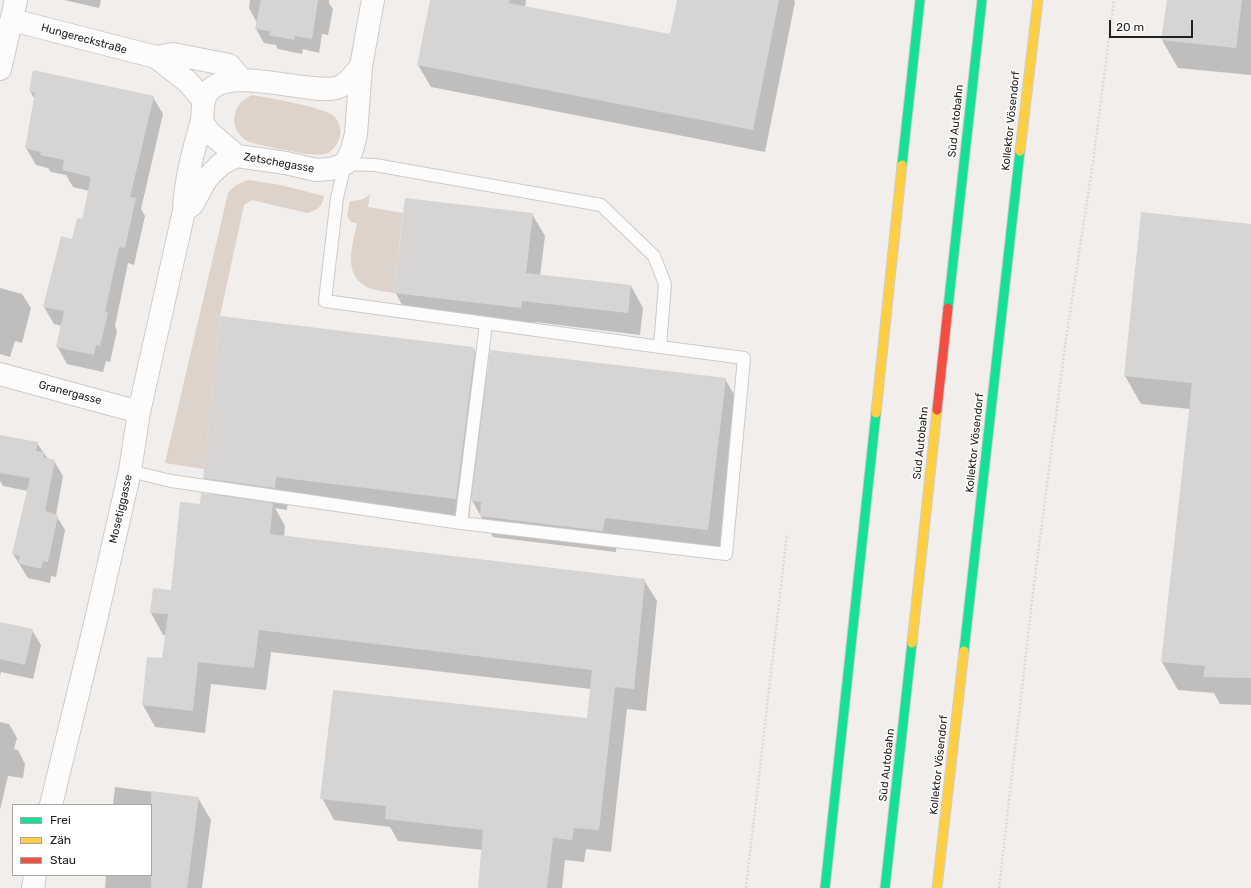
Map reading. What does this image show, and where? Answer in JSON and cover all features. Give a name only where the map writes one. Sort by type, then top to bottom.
[{"type":"highway","points":[[825,888],[920,0]]},
{"type":"highway","name":"Süd Autobahn","points":[[885,888],[982,0]]},
{"type":"highway","name":"Kollektor Vösendorf","points":[[937,888],[1038,0]]},
{"type":"street","points":[[345,164],[352,150],[356,134],[361,66],[373,0]]},
{"type":"street","name":"Hungereckstraße","points":[[0,69],[14,10],[156,58],[188,82],[204,100]]},
{"type":"street","name":"Hungereckstraße","points":[[156,58],[174,54],[229,66],[242,80]]},
{"type":"street","points":[[202,122],[204,100],[209,91],[216,85],[226,81],[242,80],[311,89],[337,88],[351,78],[361,66]]},
{"type":"street","name":"Zetschegasse","points":[[202,122],[209,132],[237,156],[286,163],[316,170],[331,169],[345,164]]},
{"type":"street","name":"Mosetiggasse","points":[[51,804],[130,471],[139,412],[184,211],[184,192],[196,139],[202,122]]},
{"type":"street","name":"Mosetiggasse","points":[[184,211],[192,205],[207,178],[221,164],[237,156]]},
{"type":"street","name":"Granergasse","points":[[0,374],[139,412]]},
{"type":"street","points":[[33,888],[35,876]]},
{"type":"lane","points":[[130,471],[171,481],[462,523],[726,554],[744,358],[660,347],[486,324],[325,301],[337,198],[345,164],[376,165],[601,205],[654,256],[665,284],[660,347]]},
{"type":"lane","points":[[462,523],[486,324]]},
{"type":"path","points":[[999,888],[1036,568],[1066,339],[1093,162],[1114,0]]},
{"type":"path","points":[[746,888],[787,534]]},
{"type":"shaded area","points":[[252,95],[308,106],[329,113],[334,116],[340,125],[339,141],[328,153],[312,154],[269,147],[245,140],[236,128],[234,118],[239,105]]},
{"type":"shaded area","points":[[249,180],[281,185],[324,196],[319,208],[307,213],[252,200],[244,205],[220,316],[204,469],[165,463],[228,193],[237,185]]},
{"type":"shaded area","points":[[370,194],[368,207],[403,213],[394,293],[372,289],[362,284],[352,270],[351,252],[357,223],[351,222],[347,216],[350,201],[361,200]]},
{"type":"building","points":[[261,0],[318,0],[312,39],[295,36],[294,40],[269,35],[270,31],[255,29]]},
{"type":"building","points":[[430,0],[510,0],[509,3],[670,34],[677,0],[779,0],[753,130],[417,65]]},
{"type":"building","points":[[1167,0],[1242,0],[1236,48],[1161,40]]},
{"type":"building","points":[[33,70],[154,96],[130,197],[136,198],[125,248],[119,247],[105,312],[108,313],[100,346],[96,345],[94,355],[56,347],[64,311],[43,307],[61,236],[72,239],[77,218],[82,219],[91,177],[62,170],[64,160],[40,155],[41,152],[25,148],[35,93],[29,91]]},
{"type":"building","points":[[405,198],[533,213],[526,273],[631,285],[628,313],[522,301],[521,308],[394,293]]},
{"type":"building","points":[[1141,212],[1251,224],[1251,678],[1203,677],[1205,666],[1161,662],[1192,383],[1124,376]]},
{"type":"building","points":[[220,316],[473,347],[475,349],[456,499],[276,477],[275,488],[203,478]]},
{"type":"building","points":[[490,350],[726,378],[708,530],[605,518],[603,531],[480,516],[481,502],[471,501]]},
{"type":"building","points":[[0,435],[38,442],[36,451],[44,452],[43,457],[55,460],[45,511],[58,515],[48,562],[43,561],[41,569],[18,563],[20,556],[12,554],[30,478],[0,473]]},
{"type":"building","points":[[201,493],[273,503],[270,534],[645,579],[634,689],[615,687],[599,830],[574,828],[572,840],[553,838],[547,888],[478,888],[483,830],[385,819],[386,806],[320,799],[333,690],[587,718],[592,670],[259,630],[254,668],[198,662],[193,711],[142,705],[147,657],[162,658],[168,614],[150,613],[153,588],[171,590],[180,502],[200,504]]},
{"type":"building","points":[[0,622],[33,629],[25,665],[0,659]]},
{"type":"building","points":[[151,791],[199,797],[187,888],[151,888]]},
{"type":"traffic: fast","points":[[902,165],[920,0]]},
{"type":"traffic: fast","points":[[948,308],[982,0]]},
{"type":"traffic: fast","points":[[964,651],[1020,151]]},
{"type":"traffic: fast","points":[[825,888],[876,413]]},
{"type":"traffic: fast","points":[[885,888],[912,643]]},
{"type":"traffic: slow","points":[[1020,151],[1038,0]]},
{"type":"traffic: slow","points":[[876,413],[902,165]]},
{"type":"traffic: slow","points":[[912,643],[937,410]]},
{"type":"traffic: slow","points":[[937,888],[964,651]]},
{"type":"traffic: jam","points":[[937,410],[948,308]]}]
